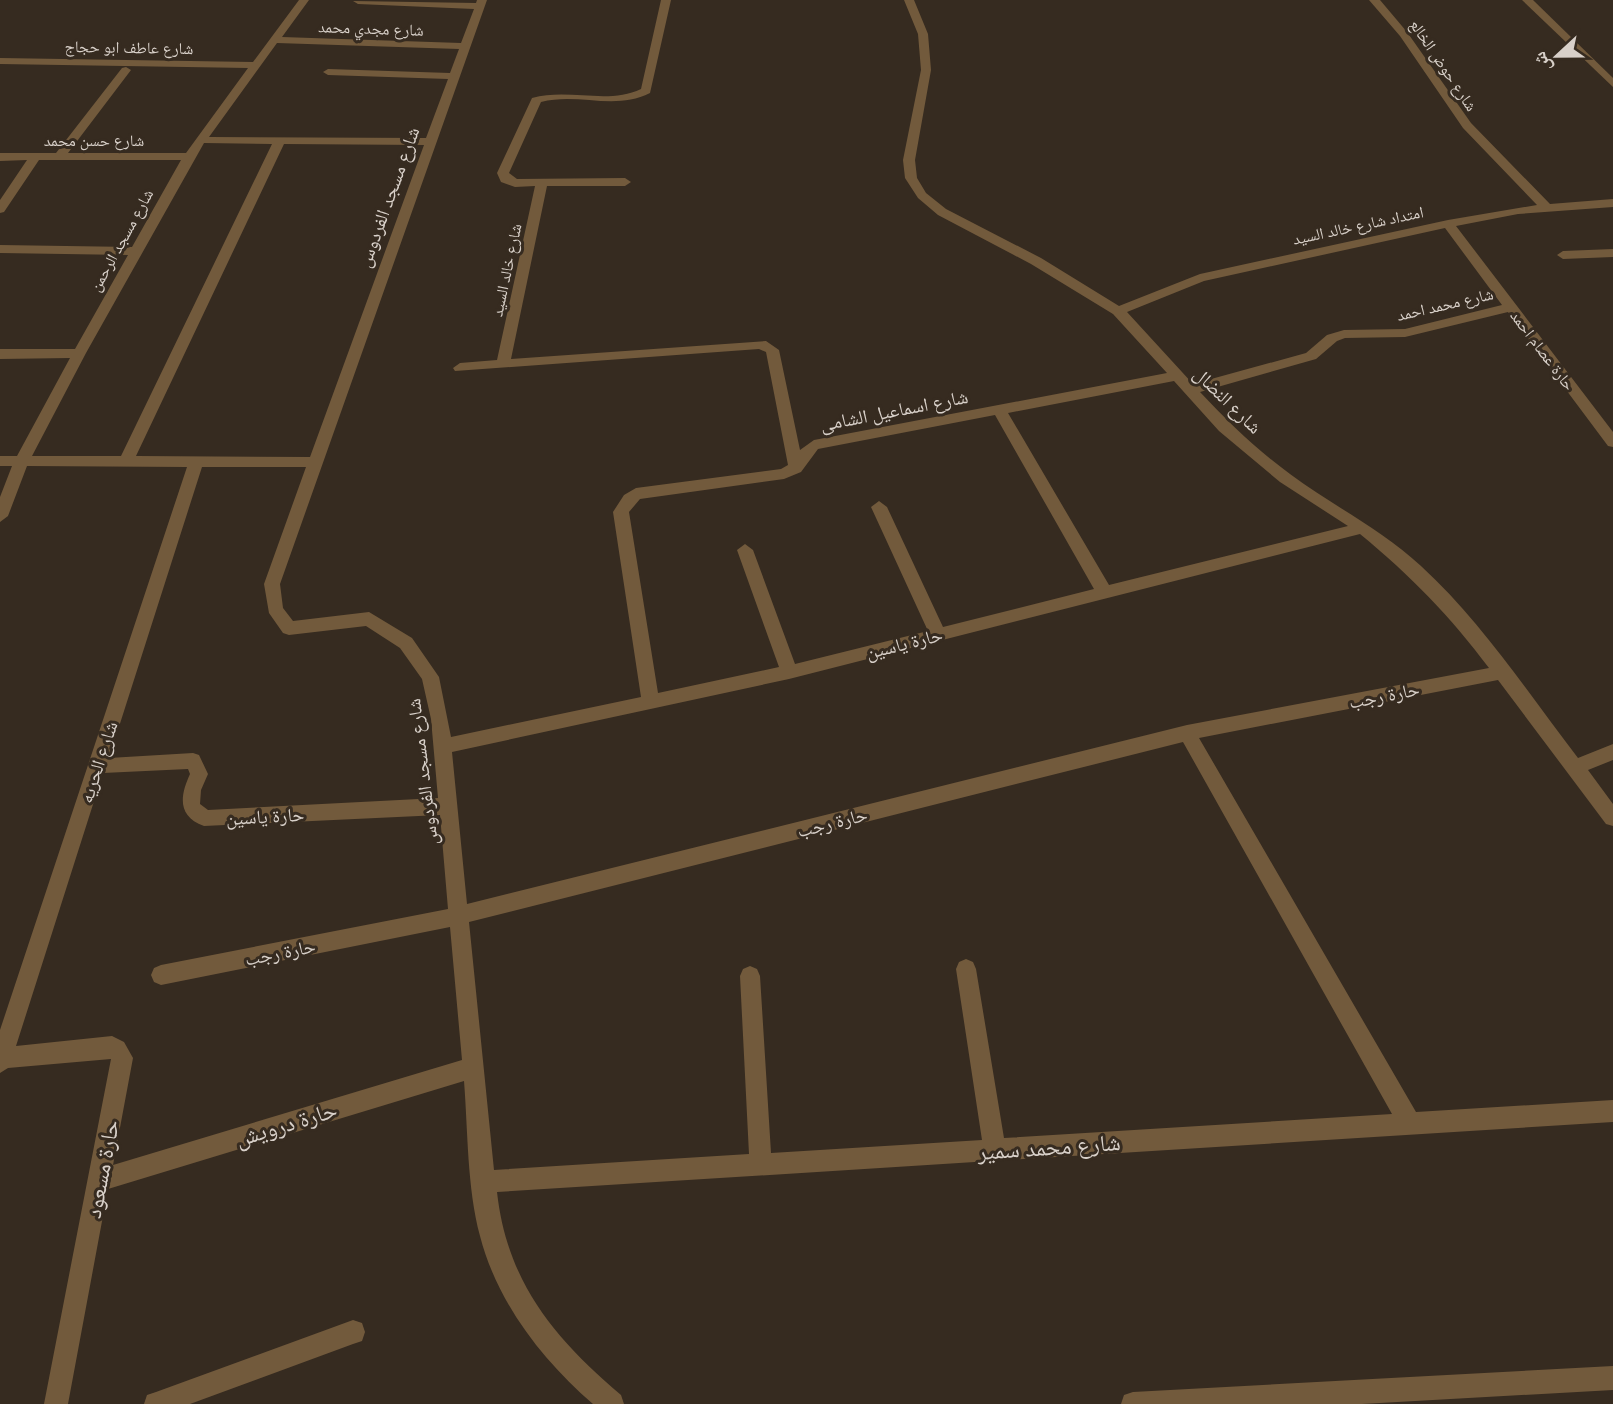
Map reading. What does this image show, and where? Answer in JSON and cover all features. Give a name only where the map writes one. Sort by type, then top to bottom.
[{"type":"street","name":"شارع مسجد الرحمن","points":[[0,516],[22,461],[134,251],[189,156],[203,141],[304,0]]},
{"type":"street","points":[[625,183],[514,183],[503,177],[533,103],[551,97],[627,98],[646,91],[666,0]]},
{"type":"street","name":"شارع النضال","points":[[909,0],[923,34],[926,71],[909,160],[911,178],[922,195],[942,212],[1036,261],[1118,311],[1224,427],[1285,478],[1363,528],[1415,570],[1461,618],[1504,671],[1613,818]]},
{"type":"street","name":"شارع حوض الخالع","points":[[1374,0],[1415,48],[1444,96],[1465,124],[1546,207]]},
{"type":"street","points":[[1527,0],[1613,84]]},
{"type":"street","points":[[358,1],[481,3]]},
{"type":"street","name":"شارع مسجد الفردوس","points":[[481,3],[272,584],[271,600],[277,615],[289,628],[369,619],[406,643],[430,677],[442,747],[484,1182],[493,1240],[527,1316],[583,1380],[612,1404]]},
{"type":"street","name":"شارع مجدي محمد","points":[[275,40],[465,46]]},
{"type":"street","name":"شارع عاطف ابو حجاج","points":[[0,61],[258,65]]},
{"type":"street","points":[[60,156],[125,70]]},
{"type":"street","points":[[328,72],[454,76]]},
{"type":"street","points":[[126,462],[280,140]]},
{"type":"street","points":[[203,141],[431,142]]},
{"type":"street","points":[[0,209],[36,156]]},
{"type":"street","name":"شارع حسن محمد","points":[[0,157],[189,156]]},
{"type":"street","name":"شارع خالد السيد","points":[[503,365],[542,183]]},
{"type":"street","name":"امتداد شارع خالد السيد","points":[[1118,311],[1200,278],[1448,224],[1546,207],[1613,203]]},
{"type":"street","name":"حارة عصام احمد","points":[[1448,224],[1613,442]]},
{"type":"street","points":[[0,249],[134,251]]},
{"type":"street","points":[[1563,255],[1613,253]]},
{"type":"street","name":"شارع محمد احمد","points":[[1190,390],[1311,356],[1332,338],[1344,334],[1405,333],[1511,307]]},
{"type":"street","points":[[460,368],[754,343],[772,350],[796,468],[784,474],[646,491],[636,494],[624,505],[621,512],[650,701]]},
{"type":"street","points":[[0,354],[79,353]]},
{"type":"street","name":"شارع اسماعيل الشامى","points":[[796,468],[804,453],[814,445],[1177,376]]},
{"type":"street","points":[[999,410],[1104,593]]},
{"type":"street","points":[[0,461],[315,462]]},
{"type":"street","name":"شارع الحريه","points":[[0,1060],[196,462]]},
{"type":"street","points":[[879,507],[938,635]]},
{"type":"street","name":"حارة ياسين","points":[[442,747],[789,672],[1363,528]]},
{"type":"street","points":[[745,550],[789,672]]},
{"type":"street","name":"حارة رجب","points":[[161,975],[458,916],[1187,733],[1504,671]]},
{"type":"street","points":[[1187,733],[1410,1124]]},
{"type":"street","points":[[1576,767],[1613,752]]},
{"type":"street","name":"حارة ياسين","points":[[96,766],[193,761],[199,774],[192,790],[191,807],[204,818],[448,806]]},
{"type":"street","points":[[966,969],[995,1150]]},
{"type":"street","points":[[750,976],[761,1164]]},
{"type":"street","name":"حارة مسعود","points":[[0,1060],[112,1047],[117,1049],[122,1064],[56,1404]]},
{"type":"street","name":"حارة درويش","points":[[100,1180],[473,1067]]},
{"type":"street","name":"شارع محمد سمير","points":[[484,1182],[1613,1111]]},
{"type":"street","points":[[156,1404],[353,1332]]},
{"type":"street","points":[[1133,1404],[1613,1378]]}]
